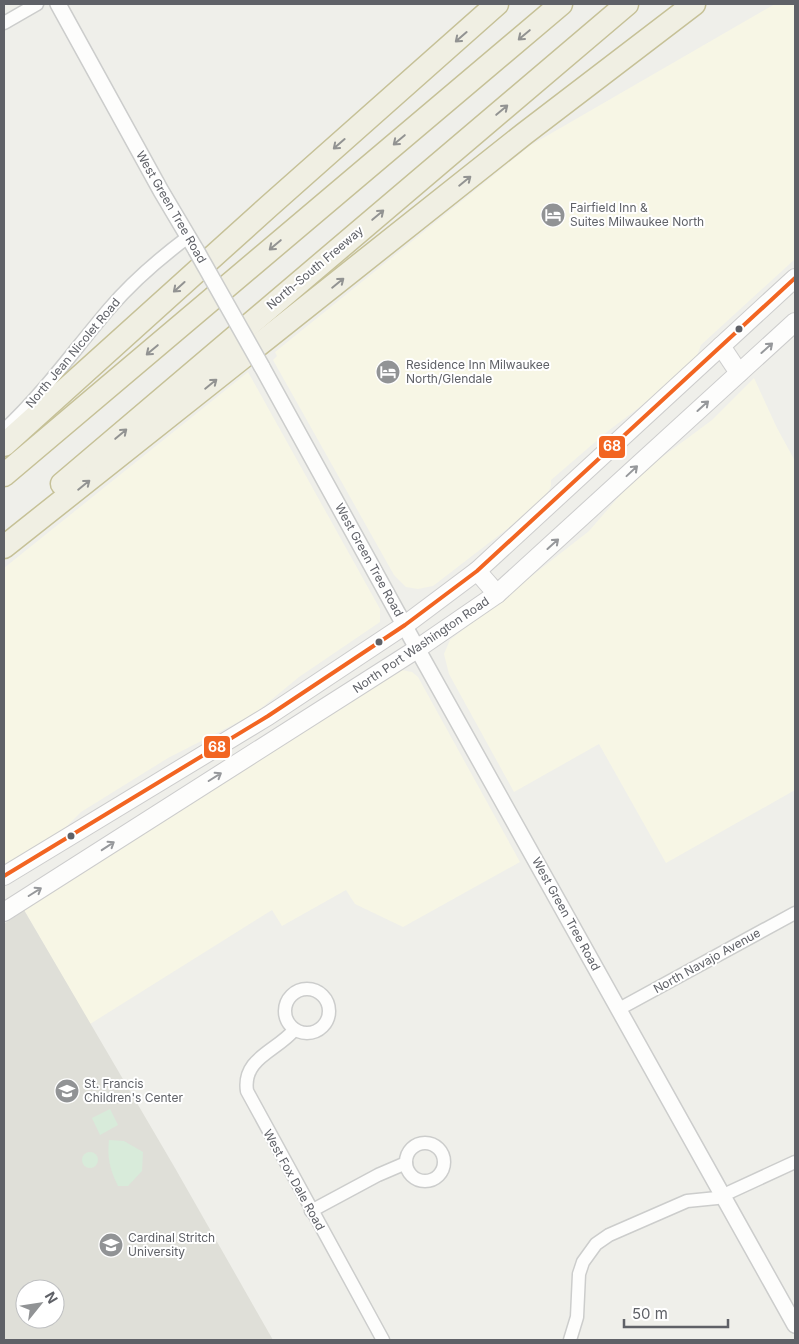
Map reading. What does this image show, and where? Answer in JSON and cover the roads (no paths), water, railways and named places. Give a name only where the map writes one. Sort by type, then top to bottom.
[{"type":"highway","points":[[4,445],[497,4]]},
{"type":"highway","points":[[4,475],[561,4]]},
{"type":"highway","name":"North-South Freeway","points":[[4,533],[627,4]]},
{"type":"highway","points":[[4,547],[524,134],[694,4]]},
{"type":"main road","name":"North Port Washington Road","points":[[4,876],[268,716],[405,625],[477,571],[795,278]]},
{"type":"main road","name":"North Port Washington Road","points":[[4,912],[417,649],[497,594],[795,322]]},
{"type":"main road","points":[[720,346],[739,373]]},
{"type":"main road","points":[[477,571],[497,594]]},
{"type":"street","points":[[4,23],[37,4]]},
{"type":"street","name":"West Green Tree Road","points":[[58,4],[795,1325]]},
{"type":"street","name":"North Jean Nicolet Road","points":[[4,430],[45,389],[120,297],[168,251],[188,237]]},
{"type":"street","name":"North Navajo Avenue","points":[[619,1009],[795,913]]},
{"type":"street","name":"West Fox Dale Road","points":[[294,1030],[280,1044],[258,1058],[247,1073],[246,1084],[250,1099],[383,1340]]},
{"type":"street","points":[[570,1340],[577,1317],[579,1274],[583,1262],[596,1244],[609,1235],[687,1201],[723,1196],[795,1162]]},
{"type":"street","points":[[311,1211],[378,1174],[406,1163]]},
{"type":"place","name":"Fairfield Inn & Suites Milwaukee North","points":[[553,215]]},
{"type":"place","name":"Residence Inn Milwaukee North/Glendale","points":[[388,372]]},
{"type":"place","name":"St. Francis Children's Center","points":[[67,1091]]},
{"type":"place","name":"Cardinal Stritch University","points":[[111,1245]]}]
